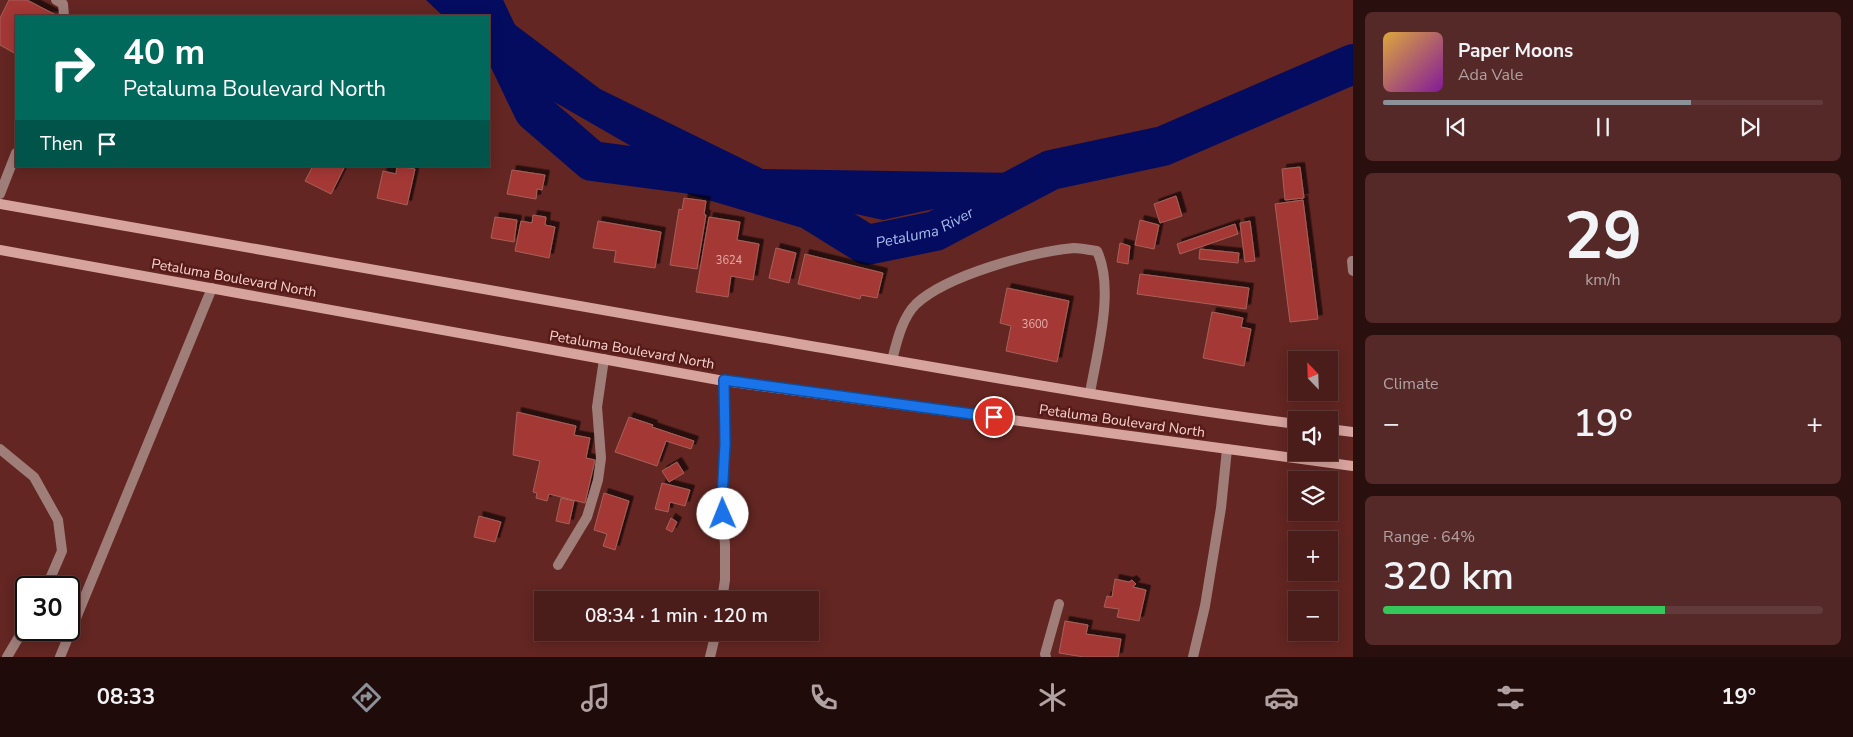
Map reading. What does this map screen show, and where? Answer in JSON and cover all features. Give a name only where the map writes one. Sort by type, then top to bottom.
[{"type":"main road","name":"Petaluma Boulevard North","points":[[0,204],[892,360],[1197,411],[1288,423]]},
{"type":"main road","name":"Petaluma Boulevard North","points":[[0,250],[724,380],[1353,466]]},
{"type":"main road","points":[[1338,430],[1353,432]]},
{"type":"street","points":[[56,0],[63,4],[64,15]]},
{"type":"street","points":[[0,194],[15,156]]},
{"type":"street","points":[[892,360],[902,326],[915,305],[940,288],[1013,260],[1076,248],[1097,251],[1102,262],[1105,282],[1103,323],[1090,393]]},
{"type":"street","points":[[60,657],[212,288]]},
{"type":"street","points":[[558,565],[587,517],[598,480],[601,458],[597,406],[604,359]]},
{"type":"street","points":[[723,591],[725,546],[722,498],[725,444],[724,380]]},
{"type":"street","points":[[0,449],[34,477],[58,520],[62,551],[51,576]]},
{"type":"street","points":[[1193,657],[1205,606],[1221,508],[1226,449]]},
{"type":"street","points":[[1046,657],[1045,654],[1059,604]]},
{"type":"street","points":[[7,657],[17,641]]},
{"type":"street","points":[[710,657],[714,641]]},
{"type":"shaded area","points":[[426,0],[482,0],[600,89],[763,169],[1025,173],[1181,126],[1353,52],[1353,71],[1327,75],[1075,178],[883,220],[683,176],[504,73],[490,60],[490,15],[442,15]]},
{"type":"building","points":[[9,0],[27,0],[56,15],[15,15],[15,53],[0,45],[0,18]]},
{"type":"building","points":[[312,167],[344,167],[331,194],[305,181]]},
{"type":"building","points":[[397,167],[415,169],[407,205],[377,198],[383,171],[396,174]]},
{"type":"building","points":[[1300,167],[1304,198],[1285,200],[1282,169]]},
{"type":"building","points":[[512,170],[545,175],[542,190],[537,189],[536,199],[507,194]]},
{"type":"building","points":[[1176,196],[1182,216],[1160,223],[1154,204]]},
{"type":"building","points":[[684,198],[706,201],[704,214],[706,215],[697,269],[670,265],[679,209],[682,210]]},
{"type":"building","points":[[1303,200],[1318,319],[1290,322],[1275,204]]},
{"type":"building","points":[[533,215],[546,217],[545,225],[555,227],[549,258],[515,251],[521,221],[532,223]]},
{"type":"building","points":[[495,217],[517,220],[514,242],[491,238]]},
{"type":"building","points":[[709,217],[740,222],[737,240],[759,244],[753,280],[731,276],[728,297],[696,292]]},
{"type":"building","points":[[1140,220],[1159,225],[1154,249],[1135,245]]},
{"type":"building","points":[[598,221],[661,232],[655,268],[614,262],[616,251],[593,248]]},
{"type":"building","points":[[1250,221],[1255,261],[1245,262],[1240,223]]},
{"type":"building","points":[[1235,224],[1238,234],[1180,254],[1177,244]]},
{"type":"building","points":[[1120,243],[1130,246],[1128,264],[1117,262]]},
{"type":"building","points":[[776,248],[796,253],[789,283],[769,278]]},
{"type":"building","points":[[1200,249],[1239,253],[1238,263],[1199,259]]},
{"type":"building","points":[[805,254],[883,273],[877,298],[861,295],[860,299],[798,284]]},
{"type":"building","points":[[1140,274],[1249,288],[1246,309],[1137,294]]},
{"type":"building","points":[[1007,288],[1069,301],[1057,362],[1006,351],[1011,326],[1000,323]]},
{"type":"building","points":[[1212,312],[1243,318],[1241,327],[1251,329],[1244,366],[1203,358]]},
{"type":"building","points":[[517,412],[576,426],[574,435],[590,438],[586,458],[595,460],[585,503],[549,494],[547,501],[536,498],[537,493],[533,492],[540,461],[513,455]]},
{"type":"building","points":[[629,417],[694,441],[691,449],[666,441],[657,466],[615,452]]},
{"type":"building","points":[[677,462],[684,473],[669,482],[662,471]]},
{"type":"building","points":[[662,483],[690,490],[685,506],[670,502],[668,512],[655,509]]},
{"type":"building","points":[[604,493],[629,501],[615,550],[603,546],[607,534],[594,530]]},
{"type":"building","points":[[561,498],[574,501],[569,524],[556,521]]},
{"type":"building","points":[[479,516],[501,522],[495,542],[474,537]]},
{"type":"building","points":[[671,518],[677,522],[672,532],[666,529]]},
{"type":"building","points":[[1115,579],[1129,582],[1132,580],[1136,584],[1133,587],[1146,590],[1139,621],[1117,617],[1119,609],[1104,607],[1107,596],[1112,597]]},
{"type":"building","points":[[1065,621],[1088,625],[1086,634],[1121,639],[1118,657],[1084,657],[1059,653]]},
{"type":"waterway","name":"Petaluma River","points":[[481,0],[488,15]]},
{"type":"waterway","name":"Petaluma River","points":[[490,19],[534,111],[592,161],[691,174],[809,209],[867,245],[935,231],[1051,170],[1163,146],[1353,64]]},
{"type":"route","points":[[723,514],[724,380],[994,417]]}]
